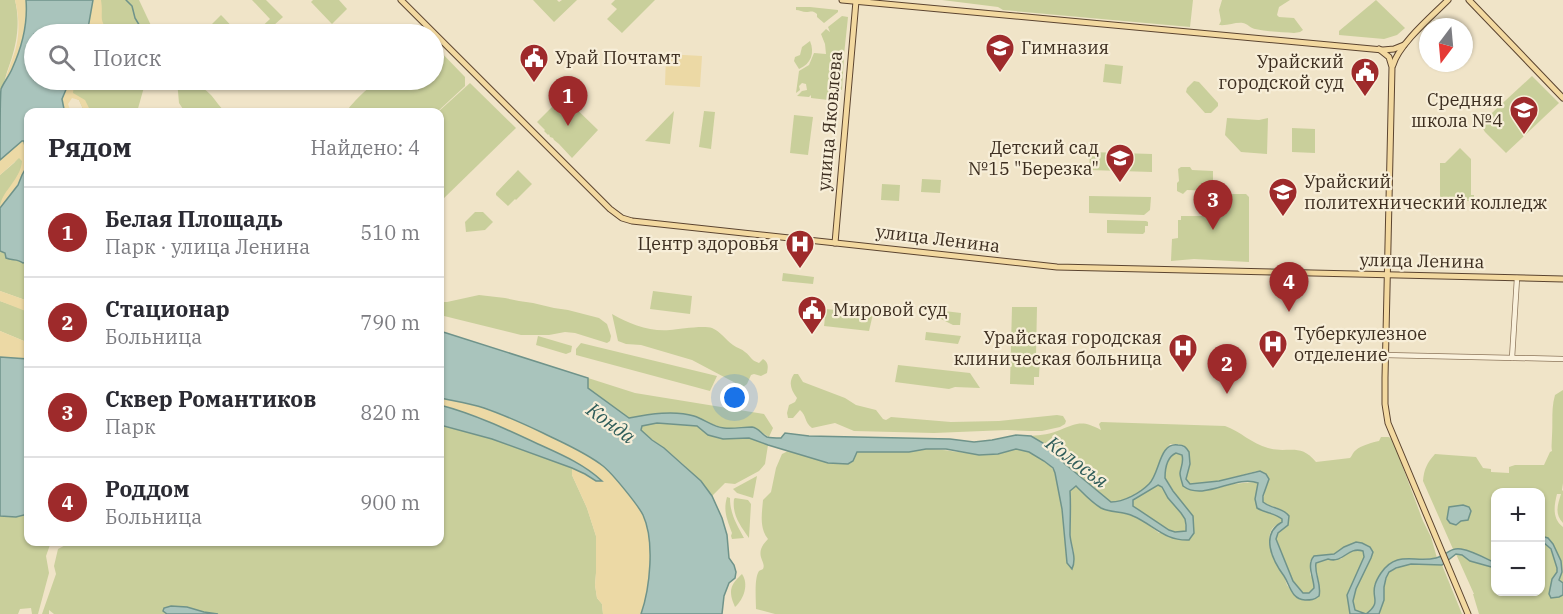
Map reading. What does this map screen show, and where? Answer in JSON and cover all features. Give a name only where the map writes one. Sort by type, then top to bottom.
[{"type":"main road","points":[[842,0],[1379,49],[1394,49],[1404,45]]},
{"type":"main road","points":[[1392,67],[1397,54],[1404,45],[1448,0]]},
{"type":"main road","points":[[1469,0],[1563,98]]},
{"type":"main road","name":"улица Ленина","points":[[403,1],[426,24]]},
{"type":"main road","name":"улица Яковлева","points":[[835,243],[856,1]]},
{"type":"main road","name":"улица Ленина","points":[[444,42],[603,202],[622,218],[632,221],[1057,267],[1563,279]]},
{"type":"main road","points":[[1379,49],[1388,54],[1392,67],[1385,405],[1388,423],[1468,614]]},
{"type":"street","points":[[1512,358],[1516,278]]},
{"type":"street","points":[[1385,355],[1563,359]]},
{"type":"green space","points":[[0,0],[15,0],[18,19],[15,46],[0,90]]},
{"type":"green space","points":[[93,0],[139,0],[150,24],[89,24]]},
{"type":"green space","points":[[252,0],[266,0],[283,17],[275,24],[265,24],[270,19]]},
{"type":"green space","points":[[313,0],[339,0],[347,9],[332,24],[311,2]]},
{"type":"green space","points":[[533,0],[557,0],[559,2],[577,0],[554,22]]},
{"type":"green space","points":[[615,0],[655,0],[622,33],[607,19],[617,9],[611,4]]},
{"type":"green space","points":[[942,0],[1193,0],[1190,27],[1003,10],[998,7]]},
{"type":"green space","points":[[1222,0],[1290,0],[1279,7],[1277,15],[1294,18],[1303,30],[1294,33],[1260,30],[1243,23],[1219,25]]},
{"type":"green space","points":[[1376,0],[1405,28],[1397,35],[1384,39],[1339,35],[1339,31]]},
{"type":"green space","points":[[796,7],[838,10],[838,12],[824,23],[817,17],[817,14],[796,10]]},
{"type":"green space","points":[[221,15],[230,24],[212,24]]},
{"type":"green space","points":[[842,16],[848,17],[844,55],[834,55],[844,56],[842,90],[837,90],[832,85],[836,90],[834,91],[829,87],[834,92],[837,101],[811,98],[811,95],[809,97],[797,96],[807,90],[806,84],[802,83],[799,86],[800,90],[796,93],[799,71],[809,65],[814,53],[826,54],[821,34],[826,29],[830,32],[828,27]]},
{"type":"green space","points":[[810,41],[811,58],[799,69],[794,61],[795,57],[800,55],[802,47]]},
{"type":"green space","points":[[444,55],[465,77],[465,86],[441,108],[349,108],[366,90],[444,90]]},
{"type":"green space","points":[[1105,64],[1123,66],[1121,84],[1103,82]]},
{"type":"green space","points":[[1532,76],[1559,103],[1506,153],[1480,124]]},
{"type":"green space","points":[[1194,81],[1199,82],[1218,103],[1211,113],[1205,113],[1186,92]]},
{"type":"green space","points":[[470,83],[516,128],[444,198],[444,108]]},
{"type":"green space","points":[[65,90],[143,90],[138,108],[83,108],[79,100],[64,93]]},
{"type":"green space","points":[[178,90],[205,90],[222,108],[182,108],[179,103]]},
{"type":"green space","points":[[563,96],[598,130],[572,158],[537,122]]},
{"type":"green space","points":[[674,111],[670,144],[645,141]]},
{"type":"green space","points":[[704,111],[715,112],[711,149],[699,147]]},
{"type":"green space","points":[[794,115],[813,117],[808,155],[790,153]]},
{"type":"green space","points":[[1227,118],[1259,120],[1268,118],[1267,154],[1241,152],[1225,135]]},
{"type":"green space","points":[[1292,128],[1315,129],[1315,153],[1292,152]]},
{"type":"green space","points":[[1460,148],[1471,159],[1471,195],[1474,195],[1474,201],[1440,201],[1440,163],[1445,163]]},
{"type":"green space","points":[[24,151],[24,164],[0,208],[0,175]]},
{"type":"green space","points":[[1090,152],[1152,154],[1152,172],[1089,170]]},
{"type":"green space","points":[[1181,167],[1213,171],[1213,189],[1211,191],[1187,190],[1183,194],[1177,191],[1178,169]]},
{"type":"green space","points":[[518,170],[532,184],[508,206],[496,193]]},
{"type":"green space","points":[[922,179],[941,180],[940,193],[921,192]]},
{"type":"green space","points":[[882,184],[900,185],[899,201],[881,200]]},
{"type":"green space","points":[[1215,194],[1246,194],[1249,197],[1249,262],[1194,259],[1171,261],[1172,239],[1178,238],[1178,220],[1181,220],[1181,216],[1205,216],[1210,210],[1211,197]]},
{"type":"green space","points":[[1089,196],[1151,197],[1150,210],[1144,215],[1089,213]]},
{"type":"green space","points":[[475,212],[483,212],[493,222],[485,230],[466,232],[465,222]]},
{"type":"green space","points":[[1107,220],[1146,221],[1148,226],[1145,226],[1143,234],[1107,233]]},
{"type":"green space","points":[[0,251],[24,262],[24,300],[0,291]]},
{"type":"green space","points":[[783,273],[814,277],[813,284],[782,281]]},
{"type":"green space","points":[[653,291],[692,296],[690,314],[650,309]]},
{"type":"green space","points":[[479,295],[568,310],[599,318],[607,324],[611,336],[610,341],[607,343],[565,332],[549,335],[521,335],[444,316],[444,302]]},
{"type":"green space","points":[[0,301],[24,310],[24,341],[0,331]]},
{"type":"green space","points":[[1012,307],[1037,307],[1036,355],[1040,356],[1039,377],[1034,377],[1034,385],[1010,384]]},
{"type":"green space","points":[[826,309],[873,314],[869,331],[824,326]]},
{"type":"green space","points":[[936,310],[961,313],[960,325],[953,325],[935,316]]},
{"type":"green space","points":[[612,314],[633,324],[655,330],[712,328],[754,361],[759,363],[763,359],[768,365],[767,373],[761,376],[751,375],[743,387],[692,360],[641,345],[618,341]]},
{"type":"green space","points":[[926,332],[961,336],[958,344],[925,340]]},
{"type":"green space","points":[[538,336],[572,346],[571,352],[566,354],[536,345]]},
{"type":"green space","points":[[581,343],[717,376],[710,391],[576,355],[576,349]]},
{"type":"green space","points":[[898,365],[970,373],[980,388],[955,387],[949,389],[895,382]]},
{"type":"green space","points":[[794,374],[798,374],[803,382],[845,398],[856,405],[876,410],[886,420],[891,417],[951,422],[999,421],[1057,415],[1063,416],[1066,421],[1060,427],[1042,431],[934,433],[854,431],[835,423],[812,428],[800,410],[793,418],[788,418],[789,405],[797,398],[791,386]]},
{"type":"green space","points":[[588,378],[635,393],[764,414],[773,428],[769,437],[753,427],[723,428],[695,416],[654,414],[629,418],[588,388]]},
{"type":"green space","points":[[1563,390],[1563,523],[1558,513],[1561,494],[1557,494],[1555,516],[1563,527],[1563,583],[1559,581],[1562,572],[1561,561],[1545,541],[1545,488],[1491,488],[1491,561],[1469,551],[1453,549],[1423,481],[1425,470],[1435,454],[1476,457],[1483,468],[1491,469],[1491,472],[1509,473],[1509,467],[1515,465],[1544,465],[1552,451],[1555,395]]},
{"type":"green space","points":[[1101,422],[1225,426],[1262,446],[1275,450],[1305,452],[1316,462],[1350,458],[1360,447],[1379,441],[1381,437],[1389,437],[1393,441],[1437,558],[1419,559],[1385,569],[1376,584],[1373,607],[1366,614],[1355,610],[1353,603],[1355,590],[1371,558],[1356,542],[1334,554],[1310,561],[1310,574],[1314,582],[1314,589],[1309,593],[1303,593],[1293,581],[1276,539],[1278,533],[1288,525],[1289,516],[1284,511],[1263,502],[1265,490],[1257,471],[1219,481],[1190,484],[1186,479],[1188,470],[1183,445],[1170,444],[1156,474],[1148,485],[1128,498],[1111,502],[1043,443],[1031,436],[1080,424],[1101,430],[1099,424]]},
{"type":"green space","points":[[657,423],[697,426],[708,435],[723,439],[749,438],[768,445],[765,464],[759,471],[735,484],[725,483],[712,496],[684,465],[641,430],[642,426]]},
{"type":"green space","points":[[444,426],[492,439],[572,468],[572,475],[587,508],[596,536],[595,585],[603,614],[218,614],[187,607],[163,611],[167,614],[54,614],[49,610],[49,614],[42,614],[56,574],[54,566],[58,549],[64,546],[444,546]]},
{"type":"green space","points":[[926,449],[988,455],[1016,449],[1027,451],[1044,461],[1055,473],[1062,509],[1067,563],[1074,552],[1070,538],[1070,491],[1076,486],[1104,509],[1132,515],[1159,533],[1194,533],[1179,499],[1165,478],[1170,457],[1176,453],[1182,455],[1181,478],[1195,491],[1232,484],[1258,483],[1255,499],[1264,512],[1282,518],[1282,522],[1271,531],[1269,542],[1272,555],[1287,585],[1301,599],[1320,587],[1316,563],[1328,559],[1341,559],[1354,550],[1363,551],[1364,557],[1347,595],[1350,614],[775,614],[756,609],[756,579],[764,566],[760,553],[768,539],[762,525],[763,500],[771,492],[776,468],[782,454],[788,451],[828,463],[853,461],[857,452],[909,452]]},
{"type":"green space","points":[[757,476],[753,498],[737,493],[733,489]]},
{"type":"green space","points":[[1158,485],[1162,487],[1185,519],[1186,531],[1169,530],[1133,506],[1133,500]]},
{"type":"green space","points":[[727,497],[730,498],[736,524],[744,538],[732,539],[726,511]]},
{"type":"green space","points":[[735,498],[748,500],[751,504],[749,538],[735,515]]},
{"type":"green space","points":[[24,515],[24,546],[50,546],[46,556],[49,573],[38,614],[32,614],[31,608],[20,609],[18,614],[0,614],[0,516]]},
{"type":"green space","points":[[1545,544],[1557,566],[1552,579],[1559,597],[1563,595],[1563,614],[1479,614],[1474,594],[1456,554],[1491,567],[1491,596],[1545,596]]},
{"type":"green space","points":[[1405,565],[1442,565],[1462,614],[1379,614],[1384,600],[1384,584],[1389,572]]},
{"type":"green space","points":[[742,574],[745,582],[744,591],[735,607],[731,589]]},
{"type":"sand","points":[[15,0],[26,0],[24,33],[14,65],[4,85],[18,36],[18,14]]},
{"type":"sand","points":[[93,0],[101,0],[104,24],[89,24]]},
{"type":"sand","points":[[666,54],[702,56],[700,87],[665,85]]},
{"type":"sand","points":[[73,90],[73,93],[85,100],[89,108],[83,108],[79,100],[72,98],[68,104],[70,108],[64,108],[65,92]]},
{"type":"sand","points":[[24,141],[24,173],[0,208],[3,197],[21,168],[22,161],[19,158],[0,175],[0,160]]},
{"type":"sand","points":[[0,291],[24,300],[24,310],[0,301]]},
{"type":"sand","points":[[0,331],[24,341],[24,359],[0,357]]},
{"type":"sand","points":[[444,399],[479,406],[581,452],[603,466],[631,497],[643,515],[649,538],[650,564],[647,591],[641,614],[603,614],[602,604],[597,598],[596,536],[587,508],[572,475],[572,468],[596,481],[596,475],[552,451],[479,417],[444,406]]},
{"type":"water","points":[[26,0],[93,0],[89,24],[25,24]]},
{"type":"water","points":[[24,31],[24,90],[66,90],[62,99],[64,108],[24,108],[24,141],[0,160],[1,89],[12,69]]},
{"type":"water","points":[[24,171],[23,263],[6,258],[5,253],[0,251],[0,208],[18,185]]},
{"type":"water","name":"Конда","points":[[444,332],[588,378],[588,388],[629,418],[662,413],[686,414],[720,427],[752,427],[767,437],[774,438],[781,438],[785,433],[809,436],[950,439],[974,442],[1016,435],[1031,436],[1043,443],[1111,502],[1126,499],[1149,484],[1167,448],[1172,445],[1182,445],[1189,452],[1190,464],[1186,479],[1190,484],[1219,481],[1260,471],[1266,474],[1269,479],[1263,502],[1284,511],[1289,516],[1288,525],[1278,533],[1276,539],[1293,581],[1303,593],[1309,593],[1314,588],[1310,567],[1314,556],[1334,554],[1356,542],[1370,547],[1373,552],[1353,601],[1355,610],[1366,614],[1350,614],[1347,595],[1364,557],[1363,551],[1353,551],[1338,559],[1316,563],[1320,587],[1319,596],[1311,600],[1300,599],[1292,591],[1272,555],[1271,533],[1282,522],[1282,519],[1257,508],[1255,499],[1258,483],[1249,481],[1210,490],[1191,490],[1183,486],[1180,473],[1182,455],[1176,453],[1169,460],[1165,478],[1193,516],[1194,533],[1189,540],[1173,538],[1133,516],[1101,508],[1076,486],[1070,491],[1070,535],[1074,561],[1072,569],[1067,563],[1062,509],[1055,473],[1053,468],[1029,452],[1016,449],[998,454],[979,455],[946,449],[926,449],[909,452],[857,452],[853,461],[848,464],[828,463],[749,438],[723,439],[708,435],[697,426],[657,423],[642,426],[641,430],[701,481],[712,496],[722,518],[727,535],[729,558],[736,572],[724,596],[722,614],[641,614],[647,591],[650,564],[649,538],[643,515],[631,497],[603,466],[581,452],[521,423],[468,403],[444,399]],"holes":[[[1158,485],[1162,487],[1185,519],[1186,531],[1169,530],[1133,506],[1133,500]]]},
{"type":"water","points":[[0,357],[24,359],[24,515],[0,516]]},
{"type":"water","points":[[444,406],[490,422],[555,452],[580,464],[602,481],[596,481],[572,468],[492,439],[444,426]]},
{"type":"water","points":[[1463,505],[1469,507],[1471,511],[1468,520],[1456,525],[1450,523],[1447,519],[1449,507]]},
{"type":"water","points":[[1545,537],[1553,544],[1561,561],[1562,572],[1559,580],[1563,583],[1563,595],[1551,598],[1549,594],[1552,579],[1557,568],[1551,549],[1545,544]]},
{"type":"water","points":[[1457,549],[1474,553],[1491,561],[1491,567],[1456,554],[1442,565],[1411,564],[1396,568],[1389,572],[1386,578],[1384,600],[1379,614],[1366,614],[1374,606],[1375,583],[1381,573],[1387,566],[1400,559],[1436,558]]},
{"type":"water","points":[[171,606],[218,614],[167,614],[163,611],[164,608]]},
{"type":"waterway","points":[[126,0],[132,6],[139,24]]},
{"type":"place","name":"Гимназия","points":[[1000,74]]},
{"type":"place","name":"Урай Почтамт","points":[[534,84]]},
{"type":"place","name":"Урайский городской суд","points":[[1365,98]]},
{"type":"place","name":"Белая Площадь","points":[[568,126]]},
{"type":"place","name":"Средняя школа №4","points":[[1524,136]]},
{"type":"place","name":"Детский сад №15 \"Березка\"","points":[[1120,184]]},
{"type":"place","name":"Урайский политехнический колледж","points":[[1283,218]]},
{"type":"place","name":"Сквер Романтиков","points":[[1213,230]]},
{"type":"place","name":"Центр здоровья","points":[[800,270]]},
{"type":"place","name":"Роддом","points":[[1289,312]]},
{"type":"place","name":"Мировой суд","points":[[812,336]]},
{"type":"place","name":"Туберкулезное отделение","points":[[1273,370]]},
{"type":"place","name":"Урайская городская клиническая больница","points":[[1183,374]]},
{"type":"place","name":"Стационар","points":[[1227,394]]},
{"type":"water label","name":"Колосья","points":[[1077,462]]}]
